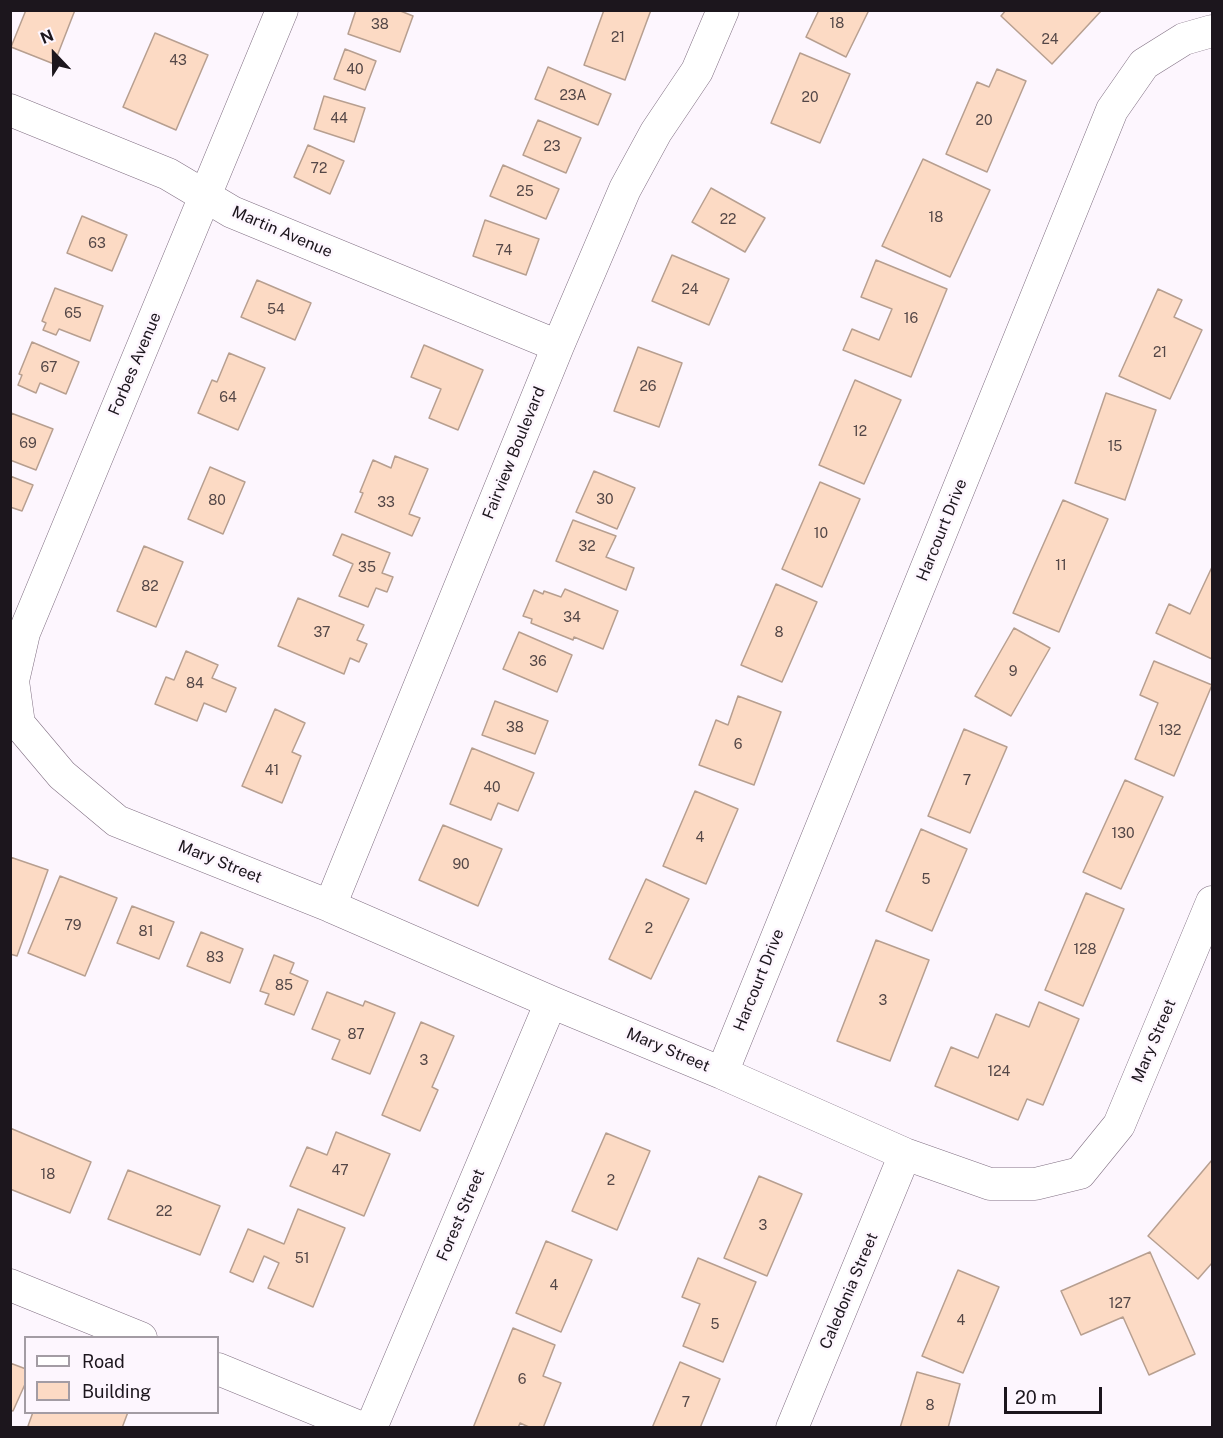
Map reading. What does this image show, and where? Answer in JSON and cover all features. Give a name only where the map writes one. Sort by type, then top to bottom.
[{"type":"street","name":"Forbes Avenue","points":[[15,722],[13,681],[24,633],[282,10]]},
{"type":"street","name":"Fairview Boulevard","points":[[330,906],[558,346],[625,189],[656,132],[697,71],[723,10]]},
{"type":"street","name":"Harcourt Drive","points":[[722,1073],[1112,110],[1143,64],[1184,39],[1212,31]]},
{"type":"street","name":"Martin Avenue","points":[[10,110],[168,174],[232,212],[558,346]]},
{"type":"street","name":"Mary Street","points":[[15,722],[62,775],[117,821],[330,906],[722,1073],[905,1154],[990,1184],[1035,1184],[1080,1173],[1119,1125],[1212,902]]},
{"type":"street","name":"Forest Street","points":[[371,1428],[552,1002]]},
{"type":"street","name":"Caledonia Street","points":[[792,1428],[905,1154]]},
{"type":"street","points":[[10,1285],[136,1336]]},
{"type":"street","points":[[219,1369],[362,1428]]},
{"type":"building","points":[[26,10],[75,10],[54,64],[11,47]]},
{"type":"building","points":[[356,10],[398,10],[413,16],[400,52],[348,34]]},
{"type":"building","points":[[604,10],[651,10],[625,80],[584,65]]},
{"type":"building","points":[[819,10],[869,10],[846,57],[806,37]]},
{"type":"building","points":[[1006,10],[1102,10],[1052,64],[1001,16]]},
{"type":"building","points":[[155,33],[208,55],[176,130],[123,107]]},
{"type":"building","points":[[345,49],[376,61],[365,90],[334,79]]},
{"type":"building","points":[[800,53],[850,74],[820,143],[771,123]]},
{"type":"building","points":[[548,67],[611,94],[598,125],[535,99]]},
{"type":"building","points":[[997,69],[1026,81],[987,172],[946,154],[977,82],[989,87]]},
{"type":"building","points":[[324,96],[365,108],[354,142],[314,129]]},
{"type":"building","points":[[538,120],[581,138],[566,173],[523,155]]},
{"type":"building","points":[[308,145],[344,161],[330,194],[294,177]]},
{"type":"building","points":[[923,159],[990,190],[950,277],[882,246]]},
{"type":"building","points":[[503,165],[559,189],[546,219],[490,196]]},
{"type":"building","points":[[711,188],[765,218],[745,252],[692,222]]},
{"type":"building","points":[[82,216],[127,235],[112,271],[67,253]]},
{"type":"building","points":[[485,220],[539,239],[526,275],[473,256]]},
{"type":"building","points":[[672,255],[729,279],[709,325],[652,301]]},
{"type":"building","points":[[876,260],[947,289],[911,377],[843,350],[852,329],[879,340],[892,309],[861,297]]},
{"type":"building","points":[[257,280],[311,303],[295,340],[241,317]]},
{"type":"building","points":[[55,288],[103,306],[90,341],[59,329],[56,335],[43,330],[46,323],[42,321]]},
{"type":"building","points":[[1158,289],[1182,300],[1174,317],[1202,330],[1170,399],[1119,376]]},
{"type":"building","points":[[32,342],[79,362],[66,394],[40,383],[36,393],[18,385],[22,375],[19,374]]},
{"type":"building","points":[[424,345],[483,370],[458,430],[429,418],[441,389],[411,377]]},
{"type":"building","points":[[638,347],[682,363],[659,427],[614,411]]},
{"type":"building","points":[[229,353],[265,368],[238,430],[198,413],[212,380],[217,382]]},
{"type":"building","points":[[855,380],[901,400],[864,484],[819,465]]},
{"type":"building","points":[[1106,393],[1156,410],[1125,500],[1075,483]]},
{"type":"building","points":[[11,413],[53,429],[36,470],[10,460]]},
{"type":"building","points":[[395,456],[428,469],[409,514],[420,518],[412,536],[355,512],[363,493],[360,492],[373,460],[391,468]]},
{"type":"building","points":[[210,467],[245,482],[223,534],[188,519]]},
{"type":"building","points":[[594,471],[635,488],[617,529],[576,512]]},
{"type":"building","points":[[10,476],[33,485],[22,511],[10,507]]},
{"type":"building","points":[[820,482],[860,499],[822,587],[782,569]]},
{"type":"building","points":[[1063,500],[1108,519],[1059,632],[1013,613]]},
{"type":"building","points":[[573,520],[616,536],[606,557],[634,568],[626,590],[556,561]]},
{"type":"building","points":[[342,534],[390,553],[382,573],[393,577],[387,592],[376,588],[368,607],[339,596],[353,564],[333,555]]},
{"type":"building","points":[[144,546],[183,562],[156,627],[117,611]]},
{"type":"building","points":[[1212,567],[1212,659],[1156,633],[1169,604],[1190,614]]},
{"type":"building","points":[[776,584],[817,602],[782,682],[741,665]]},
{"type":"building","points":[[565,589],[618,611],[603,649],[531,623],[532,619],[523,616],[534,590],[561,597]]},
{"type":"building","points":[[298,598],[364,625],[357,640],[367,644],[359,662],[350,658],[344,674],[278,646]]},
{"type":"building","points":[[1014,628],[1050,648],[1011,716],[975,696]]},
{"type":"building","points":[[519,632],[572,655],[557,692],[503,669]]},
{"type":"building","points":[[186,651],[218,665],[212,678],[236,688],[226,712],[204,703],[197,721],[155,704],[166,677],[174,680]]},
{"type":"building","points":[[1154,661],[1212,685],[1174,776],[1135,759],[1158,703],[1140,695]]},
{"type":"building","points":[[738,696],[781,712],[754,785],[699,765],[716,720],[728,725]]},
{"type":"building","points":[[495,701],[548,721],[535,754],[482,735]]},
{"type":"building","points":[[275,709],[305,723],[292,752],[301,756],[282,803],[242,786]]},
{"type":"building","points":[[964,729],[1007,747],[970,833],[928,816]]},
{"type":"building","points":[[472,748],[534,773],[518,811],[498,803],[491,820],[450,804]]},
{"type":"building","points":[[1125,780],[1163,797],[1121,889],[1083,872]]},
{"type":"building","points":[[695,791],[738,809],[706,884],[663,866]]},
{"type":"building","points":[[443,825],[502,849],[478,906],[419,880]]},
{"type":"building","points":[[921,829],[967,849],[932,931],[886,911]]},
{"type":"building","points":[[10,857],[48,870],[17,956],[10,954]]},
{"type":"building","points":[[60,876],[117,898],[85,976],[28,953]]},
{"type":"building","points":[[646,879],[689,899],[651,979],[609,959]]},
{"type":"building","points":[[1086,893],[1124,909],[1083,1006],[1045,990]]},
{"type":"building","points":[[132,906],[174,922],[159,959],[117,943]]},
{"type":"building","points":[[201,932],[243,949],[230,983],[187,966]]},
{"type":"building","points":[[876,940],[929,960],[890,1061],[837,1041]]},
{"type":"building","points":[[274,955],[294,963],[290,973],[308,981],[294,1015],[265,1004],[269,994],[260,991]]},
{"type":"building","points":[[327,992],[363,1006],[365,1001],[395,1013],[370,1074],[332,1059],[340,1040],[312,1029]]},
{"type":"building","points":[[1039,1002],[1079,1019],[1043,1105],[1027,1099],[1018,1120],[935,1086],[951,1047],[978,1058],[996,1014],[1029,1027]]},
{"type":"building","points":[[421,1022],[454,1036],[432,1087],[438,1090],[420,1131],[382,1115]]},
{"type":"building","points":[[10,1128],[91,1162],[70,1213],[10,1189]]},
{"type":"building","points":[[336,1132],[390,1154],[364,1216],[290,1186],[307,1147],[327,1155]]},
{"type":"building","points":[[606,1133],[650,1151],[617,1230],[572,1211]]},
{"type":"building","points":[[1212,1160],[1212,1263],[1198,1279],[1148,1236]]},
{"type":"building","points":[[128,1170],[220,1206],[200,1255],[108,1219]]},
{"type":"building","points":[[759,1176],[802,1194],[767,1276],[724,1258]]},
{"type":"building","points":[[298,1209],[345,1228],[313,1307],[268,1288],[279,1263],[264,1256],[253,1282],[230,1272],[248,1229],[284,1244]]},
{"type":"building","points":[[546,1241],[592,1260],[561,1332],[516,1313]]},
{"type":"building","points":[[1150,1252],[1195,1354],[1149,1375],[1123,1317],[1081,1335],[1061,1291]]},
{"type":"building","points":[[698,1258],[756,1282],[723,1362],[683,1346],[700,1304],[682,1297]]},
{"type":"building","points":[[958,1270],[999,1287],[963,1373],[922,1356]]},
{"type":"building","points":[[513,1328],[555,1345],[543,1376],[561,1383],[543,1428],[531,1428],[520,1423],[518,1428],[473,1428]]},
{"type":"building","points":[[680,1362],[720,1379],[700,1428],[652,1428]]},
{"type":"building","points":[[10,1363],[24,1368],[24,1386],[13,1411],[10,1410]]},
{"type":"building","points":[[917,1372],[960,1384],[948,1428],[900,1428]]},
{"type":"building","points":[[32,1414],[127,1414],[122,1428],[33,1428],[28,1426]]}]
